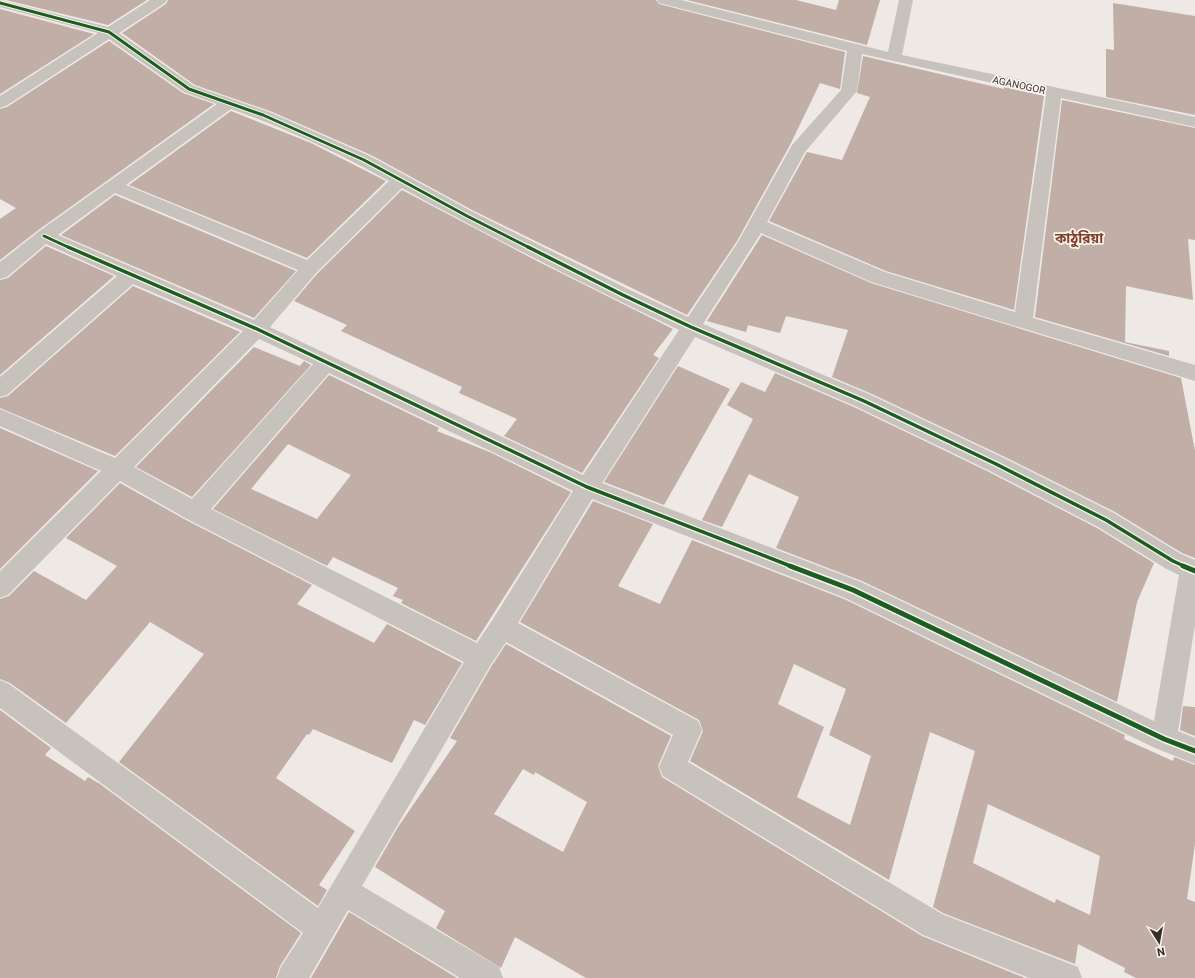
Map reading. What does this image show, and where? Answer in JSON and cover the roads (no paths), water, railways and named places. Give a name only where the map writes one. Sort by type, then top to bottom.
[{"type":"street","points":[[0,103],[160,0]]},
{"type":"street","name":"AGANOGOR","points":[[664,0],[708,6],[850,47],[894,58],[1195,122]]},
{"type":"street","points":[[894,58],[906,0]]},
{"type":"street","points":[[0,2],[109,32],[189,89],[263,115],[364,160],[467,216],[623,295],[691,327],[864,401],[989,461],[1106,520],[1173,561],[1193,571],[1164,739]]},
{"type":"street","points":[[292,978],[481,658],[502,627],[587,487],[744,245],[798,149],[849,91],[850,47]]},
{"type":"street","points":[[1023,322],[1054,92]]},
{"type":"street","points":[[0,272],[44,236],[228,103]]},
{"type":"street","points":[[0,586],[256,329],[310,268],[400,180]]},
{"type":"street","points":[[113,186],[310,268]]},
{"type":"street","points":[[756,224],[878,277],[1195,373]]},
{"type":"street","points":[[44,236],[256,329],[326,364],[587,487],[853,590],[1164,739],[1195,751]]},
{"type":"street","points":[[0,389],[130,275]]},
{"type":"street","points":[[196,512],[326,364]]},
{"type":"street","points":[[0,416],[118,469],[196,512],[481,658]]},
{"type":"street","points":[[502,627],[689,730],[672,767],[933,925],[1066,978]]},
{"type":"street","points":[[0,694],[322,929]]},
{"type":"street","points":[[343,891],[488,978]]},
{"type":"district","name":"কাঠুরিয়া","points":[[1079,238]]}]
